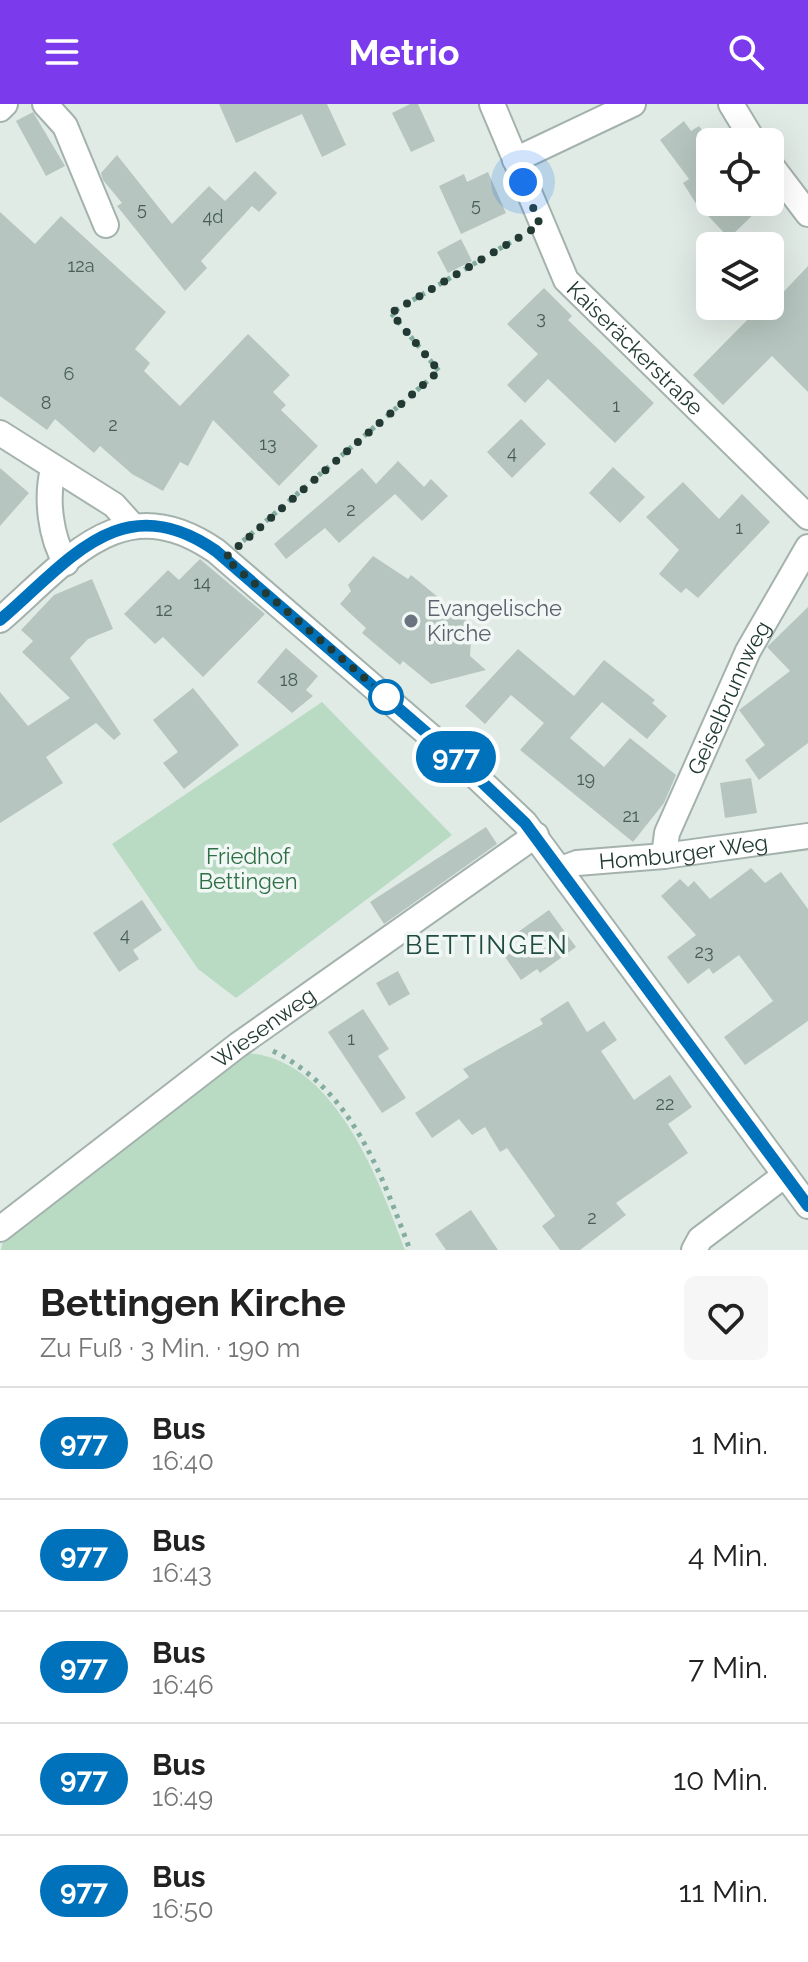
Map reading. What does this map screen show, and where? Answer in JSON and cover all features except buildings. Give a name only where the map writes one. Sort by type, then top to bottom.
[{"type":"street","points":[[0,109],[5,104]]},
{"type":"street","points":[[45,104],[65,126],[106,225]]},
{"type":"street","name":"Kaiseräckerstraße","points":[[492,104],[559,268],[576,291],[808,517]]},
{"type":"street","points":[[515,160],[633,104]]},
{"type":"street","points":[[731,104],[746,128]]},
{"type":"street","points":[[784,182],[808,214]]},
{"type":"street","points":[[0,433],[114,505],[132,525]]},
{"type":"street","points":[[53,469],[50,487],[53,533],[66,563]]},
{"type":"street","points":[[0,620],[102,535],[132,525],[176,528],[225,558],[465,766],[536,835],[808,1206]]},
{"type":"street","name":"Geiselbrunnweg","points":[[664,856],[667,833],[748,651],[808,547]]},
{"type":"street","name":"Wiesenweg","points":[[0,1229],[255,1034],[536,835]]},
{"type":"street","name":"Homburger Weg","points":[[561,869],[577,863],[664,856],[808,836]]},
{"type":"street","points":[[694,1250],[700,1239],[785,1175]]},
{"type":"path","points":[[225,558],[439,371],[391,313],[540,225]]},
{"type":"path","points":[[255,1034],[267,1047],[314,1077],[340,1105],[380,1173],[410,1250]]},
{"type":"green space","name":"Friedhof Bettingen","points":[[322,702],[452,835],[236,998],[198,969],[112,844]]},
{"type":"green space","points":[[241,1053],[273,1059],[302,1074],[326,1097],[348,1125],[366,1157],[405,1250],[1,1250],[4,1235]]},
{"type":"bus line","name":"977","points":[[0,620],[82,549],[118,528],[153,524],[176,528],[216,551],[499,796],[536,835],[808,1206]]},
{"type":"place","name":"Evangelische Kirche","points":[[411,621]]},
{"type":"district","name":"BETTINGEN","points":[[487,945]]},
{"type":"route","points":[[386,697],[397,706],[225,558],[280,506],[439,371],[391,313],[540,225],[523,182]]}]
